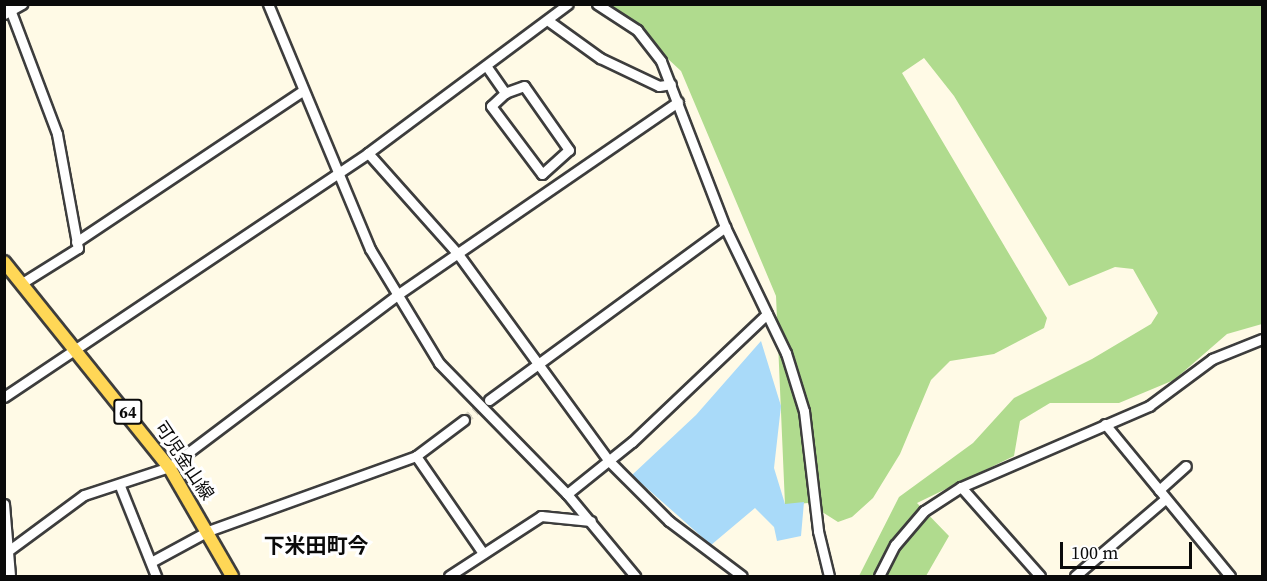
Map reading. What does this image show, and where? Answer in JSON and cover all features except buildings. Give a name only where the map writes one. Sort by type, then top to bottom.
[{"type":"main road","name":"可児金山線","points":[[4,262],[76,348],[169,467],[232,576]]},
{"type":"street","points":[[22,4],[7,10],[57,134],[78,248],[22,283]]},
{"type":"street","points":[[268,4],[302,91],[339,172],[370,249],[454,384],[567,494],[591,520],[635,576]]},
{"type":"street","points":[[4,397],[368,153],[550,22],[568,4]]},
{"type":"street","points":[[597,4],[637,30],[671,84],[726,227],[768,314],[804,411],[818,531],[829,576]]},
{"type":"street","points":[[550,22],[600,58],[659,86],[671,84]]},
{"type":"street","points":[[487,68],[505,93]]},
{"type":"street","points":[[524,86],[569,150],[542,174],[491,106],[505,93],[524,86]]},
{"type":"street","points":[[76,242],[302,91]]},
{"type":"street","points":[[8,551],[84,495],[120,486],[169,467],[397,295],[678,102]]},
{"type":"street","points":[[368,153],[458,254],[609,461],[669,521],[742,576]]},
{"type":"street","points":[[489,400],[537,360],[726,227]]},
{"type":"street","points":[[567,494],[609,461],[768,314]]},
{"type":"street","points":[[879,576],[895,545],[924,512],[961,488],[1149,406],[1212,359],[1263,339]]},
{"type":"street","points":[[151,562],[208,531],[416,456],[464,420]]},
{"type":"street","points":[[1105,424],[1230,576]]},
{"type":"street","points":[[416,456],[483,553]]},
{"type":"street","points":[[1159,490],[1186,466]]},
{"type":"street","points":[[120,486],[156,576]]},
{"type":"street","points":[[961,488],[1040,576]]},
{"type":"street","points":[[1075,576],[1165,499]]},
{"type":"street","points":[[4,504],[10,576]]},
{"type":"street","points":[[449,576],[541,516],[591,520]]},
{"type":"green space","points":[[610,5],[1262,5],[1262,324],[1227,334],[1174,380],[1119,403],[1050,403],[1020,421],[1014,456],[917,503],[949,536],[926,576],[859,576],[899,497],[973,443],[1014,398],[1092,359],[1151,324],[1158,313],[1133,269],[1115,267],[1069,286],[954,96],[924,58],[902,73],[1047,318],[1044,328],[994,354],[950,361],[931,380],[900,454],[873,498],[852,517],[838,522],[808,503],[785,505],[776,296],[681,71]]},
{"type":"water","points":[[761,341],[781,406],[774,468],[785,504],[804,502],[801,536],[777,541],[774,527],[755,508],[711,545],[632,475],[696,415]]},
{"type":"tunnel","points":[[464,420],[487,401]]},
{"type":"district","name":"下米田町今","points":[[316,546]]}]
